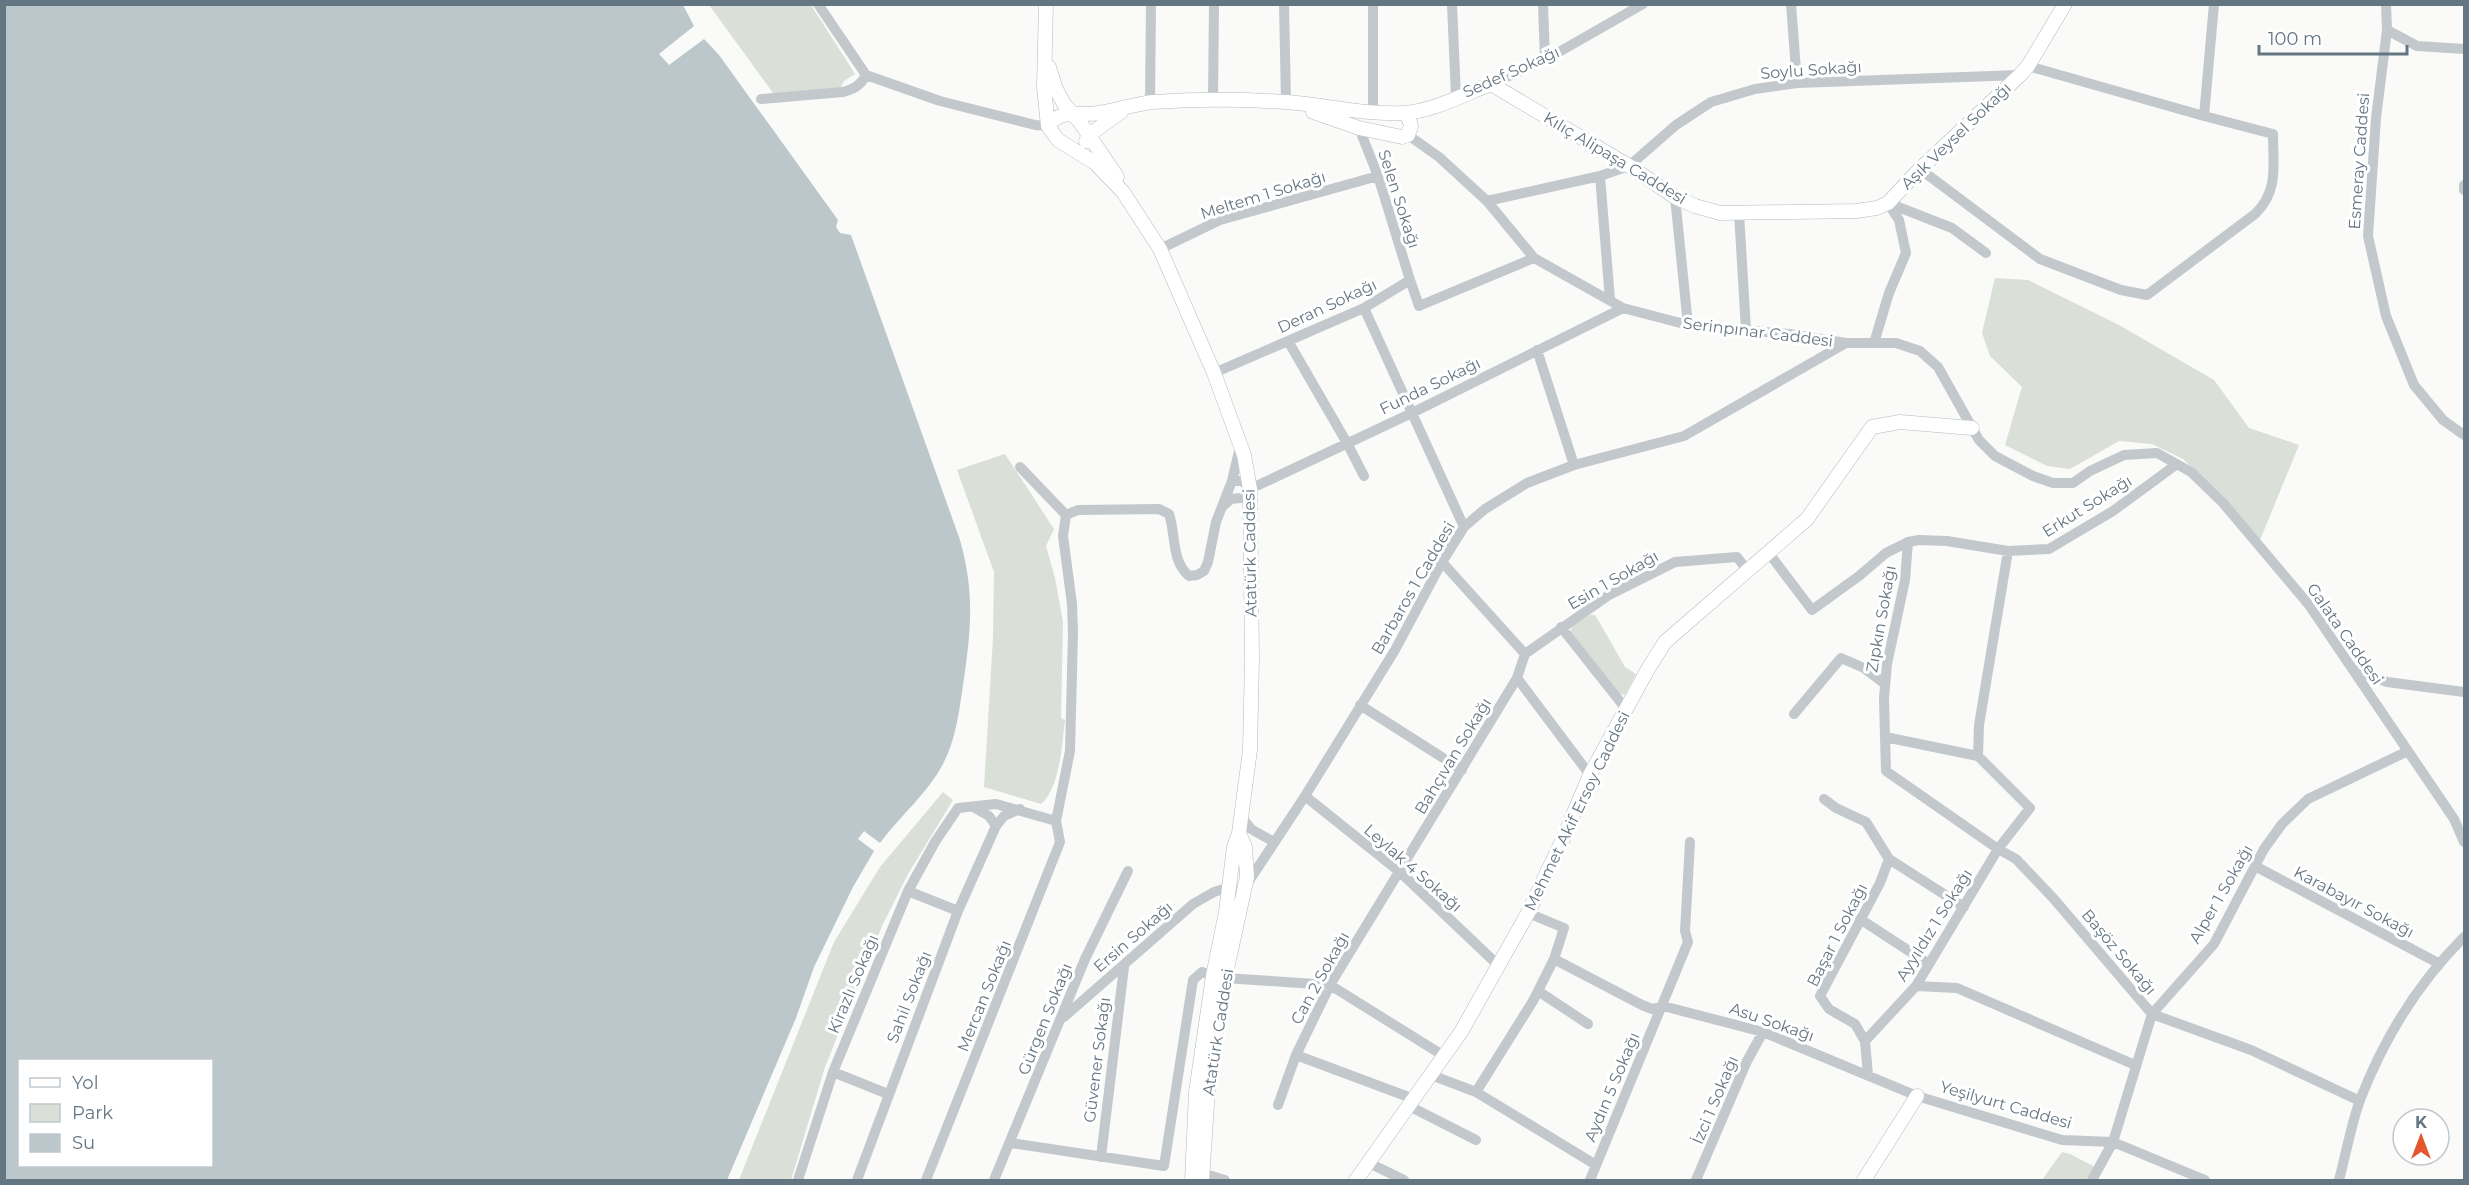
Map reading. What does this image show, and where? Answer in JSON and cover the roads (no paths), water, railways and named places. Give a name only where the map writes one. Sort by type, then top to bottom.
[{"type":"street","points":[[818,4],[866,75],[940,101],[1035,125],[1048,126]]},
{"type":"street","points":[[1046,4],[1044,87],[1048,126],[1058,140],[1095,163],[1123,192]]},
{"type":"street","points":[[1150,102],[1151,4]]},
{"type":"street","points":[[1213,100],[1214,4]]},
{"type":"street","points":[[1284,4],[1286,102]]},
{"type":"street","points":[[1359,128],[1368,112],[1373,4]]},
{"type":"street","points":[[1452,4],[1456,97]]},
{"type":"street","points":[[1543,4],[1545,60]]},
{"type":"street","name":"Sedef Sokağı","points":[[1407,113],[1491,84],[1545,60],[1643,4]]},
{"type":"street","points":[[1791,4],[1797,83]]},
{"type":"street","name":"Aşık Veysel Sokağı","points":[[1874,343],[1889,293],[1906,253],[1899,220],[1888,203],[1920,169],[2024,70],[2066,4]]},
{"type":"street","points":[[2204,116],[2214,4]]},
{"type":"street","name":"Esmeray Caddesi","points":[[2386,4],[2387,30],[2376,118],[2368,236],[2386,316],[2414,385],[2443,420],[2464,435]]},
{"type":"street","points":[[2387,30],[2417,46],[2464,49]]},
{"type":"street","points":[[1046,59],[1056,89],[1120,181],[1123,192]]},
{"type":"street","name":"Soylu Sokağı","points":[[1629,166],[1676,125],[1711,102],[1755,89],[1797,83],[2024,70],[2272,135],[2273,186],[2266,204],[2147,296],[2121,290],[2040,259],[1920,169]]},
{"type":"street","points":[[761,99],[843,93],[853,90],[866,75]]},
{"type":"street","name":"Kılıç Alipaşa Caddesi","points":[[1491,84],[1629,166],[1675,197],[1720,213],[1856,211],[1877,208],[1888,203]]},
{"type":"street","points":[[1048,126],[1052,120],[1072,113],[1096,113],[1150,102],[1213,100],[1286,102],[1368,112],[1407,113],[1411,126],[1408,135],[1395,136],[1359,128],[1286,102]]},
{"type":"street","points":[[1068,147],[1082,144],[1089,135],[1128,107]]},
{"type":"street","points":[[1387,134],[1384,122],[1388,113]]},
{"type":"street","name":"Selen Sokağı","points":[[1359,128],[1378,176],[1410,280]]},
{"type":"street","name":"Serinpınar Caddesi","points":[[1408,135],[1439,157],[1487,201],[1534,258],[1623,308],[1688,325],[1846,343],[1896,343],[1920,351],[1938,367],[1972,428]]},
{"type":"street","points":[[1487,201],[1600,176],[1629,166]]},
{"type":"street","name":"Meltem 1 Sokağı","points":[[1160,249],[1220,220],[1378,176]]},
{"type":"street","points":[[1600,176],[1610,300]]},
{"type":"street","points":[[2464,185],[2464,190]]},
{"type":"street","name":"Atatürk Caddesi","points":[[1123,192],[1160,249],[1214,372],[1241,446],[1250,493],[1252,658],[1250,750],[1239,832],[1234,847],[1219,977],[1196,1092],[1199,1178]]},
{"type":"street","points":[[1675,197],[1688,325]]},
{"type":"street","points":[[1888,203],[1952,228],[1986,253]]},
{"type":"street","points":[[1739,213],[1746,330]]},
{"type":"street","points":[[1410,280],[1419,306],[1534,258]]},
{"type":"street","name":"Deran Sokağı","points":[[1214,372],[1364,308],[1410,280]]},
{"type":"street","points":[[1364,308],[1464,527]]},
{"type":"street","name":"Funda Sokağı","points":[[1220,510],[1231,499],[1250,493],[1623,308]]},
{"type":"street","points":[[1288,341],[1364,476]]},
{"type":"street","name":"Barbaros 1 Caddesi","points":[[1245,886],[1305,796],[1395,650],[1442,562],[1464,527],[1485,509],[1527,483],[1574,465],[1684,436],[1846,343]]},
{"type":"street","points":[[1537,350],[1574,465]]},
{"type":"street","name":"Mehmet Akif Ersoy Caddesi","points":[[1356,1180],[1461,1032],[1499,966],[1528,913],[1590,775],[1665,642],[1808,519],[1872,427],[1900,422],[1972,428]]},
{"type":"street","points":[[1972,428],[1979,440],[1995,456],[2033,476],[2053,483],[2073,483],[2090,471],[2124,456],[2157,453],[2177,464]]},
{"type":"street","points":[[1020,467],[1066,514],[1078,510],[1159,508],[1169,514],[1178,562],[1189,576],[1204,571],[1208,562],[1220,510],[1232,481],[1241,446]]},
{"type":"street","name":"Erkut Sokağı","points":[[1768,552],[1812,610],[1886,553],[1908,542],[1947,541],[2008,551],[2049,549],[2113,511],[2177,464]]},
{"type":"street","name":"Galata Caddesi","points":[[2177,464],[2191,472],[2223,503],[2309,605],[2454,819],[2464,842]]},
{"type":"street","points":[[1232,481],[1242,482],[1250,493]]},
{"type":"street","name":"Mercan Sokağı","points":[[926,1180],[1060,842],[1056,821],[1070,751],[1072,604],[1063,536],[1066,514]]},
{"type":"street","name":"Zıpkın Sokağı","points":[[1886,771],[1885,684],[1887,664],[1905,580],[1908,542]]},
{"type":"street","points":[[1885,737],[1978,756],[1979,725],[2008,551]]},
{"type":"street","name":"Esin 1 Sokağı","points":[[1525,654],[1609,595],[1675,562],[1737,557],[1748,570]]},
{"type":"street","points":[[1442,562],[1525,654]]},
{"type":"street","name":"Esin 1 Sokağı","points":[[1561,627],[1626,709]]},
{"type":"street","name":"Bahçıvan Sokağı","points":[[1400,872],[1517,678],[1525,654]]},
{"type":"street","points":[[1794,714],[1841,658],[1864,668],[1885,684]]},
{"type":"street","points":[[2352,669],[2387,682],[2464,692]]},
{"type":"street","points":[[1517,678],[1590,775]]},
{"type":"street","points":[[1360,705],[1462,770]]},
{"type":"street","name":"Alper 1 Sokağı","points":[[2092,1180],[2113,1142],[2152,1014],[2214,944],[2255,866],[2282,824],[2308,799],[2408,751]]},
{"type":"street","name":"Ayyıldız 1 Sokağı","points":[[1865,1041],[1916,986],[1998,849],[2030,808],[1978,756]]},
{"type":"street","name":"Başöz Sokağı","points":[[1886,771],[1998,849],[2016,859],[2054,899],[2152,1014],[2252,1050],[2360,1101]]},
{"type":"street","name":"Leylak 4 Sokağı","points":[[1305,796],[1400,872],[1499,966]]},
{"type":"street","points":[[1824,799],[1836,808],[1866,822],[1889,859],[1964,907]]},
{"type":"street","points":[[975,808],[996,804],[1021,809],[1056,821]]},
{"type":"street","name":"Kirazlı Sokağı","points":[[798,1180],[833,1072],[908,891],[935,842],[958,808],[975,808]]},
{"type":"street","points":[[975,808],[989,816],[996,826],[1004,816],[1021,809]]},
{"type":"street","points":[[1241,816],[1246,824],[1259,835],[1274,842]]},
{"type":"street","name":"Sahil Sokağı","points":[[857,1180],[958,910],[996,826]]},
{"type":"street","points":[[1239,832],[1259,835]]},
{"type":"street","name":"Atatürk Caddesi","points":[[1219,977],[1245,886],[1247,859],[1239,832]]},
{"type":"street","points":[[1663,1006],[1688,942],[1685,931],[1690,842]]},
{"type":"street","name":"Başar 1 Sokağı","points":[[1865,1041],[1855,1024],[1829,1009],[1820,996],[1880,883],[1889,859]]},
{"type":"street","name":"Karabayır Sokağı","points":[[2255,866],[2438,963]]},
{"type":"street","name":"Gürgen Sokağı","points":[[994,1180],[1085,959],[1128,871]]},
{"type":"street","name":"Can 2 Sokağı","points":[[1278,1106],[1296,1055],[1329,985],[1400,872]]},
{"type":"street","points":[[1230,887],[1245,886]]},
{"type":"street","name":"Ersin Sokağı","points":[[1061,1020],[1193,904],[1214,892],[1230,887]]},
{"type":"street","points":[[908,891],[958,910]]},
{"type":"street","points":[[1476,1092],[1538,991],[1554,958],[1564,928],[1528,913]]},
{"type":"street","points":[[1860,919],[1929,964]]},
{"type":"street","points":[[2339,1180],[2360,1101],[2382,1052],[2405,1008],[2438,963],[2464,937]]},
{"type":"street","name":"Asu Sokağı","points":[[1554,958],[1652,1009],[1663,1006],[1763,1032],[1868,1075]]},
{"type":"street","name":"Güvener Sokağı","points":[[1101,1157],[1124,967]]},
{"type":"street","points":[[1011,1143],[1164,1166],[1193,980],[1202,972],[1219,977],[1329,985],[1444,1056]]},
{"type":"street","points":[[1916,986],[1957,988],[2135,1065]]},
{"type":"street","points":[[1538,991],[1588,1024]]},
{"type":"street","name":"Aydın 5 Sokağı","points":[[1590,1180],[1663,1006]]},
{"type":"street","name":"İzci 1 Sokağı","points":[[1696,1180],[1747,1061],[1763,1032]]},
{"type":"street","points":[[1865,1041],[1868,1075]]},
{"type":"street","points":[[1296,1055],[1411,1102],[1476,1140]]},
{"type":"street","points":[[833,1072],[888,1094]]},
{"type":"street","points":[[1431,1075],[1476,1092],[1596,1166]]},
{"type":"street","name":"Yeşilyurt Caddesi","points":[[1868,1075],[1917,1096],[2062,1140],[2113,1142],[2205,1180]]},
{"type":"street","points":[[1864,1180],[1917,1096]]},
{"type":"street","points":[[1369,1163],[1404,1180]]},
{"type":"street","points":[[1199,1178],[1225,1180]]},
{"type":"water","points":[[5,4],[683,5],[694,26],[659,54],[669,65],[704,39],[719,55],[838,220],[836,227],[840,233],[851,235],[960,540],[970,595],[970,629],[966,665],[951,745],[937,775],[880,843],[864,831],[858,839],[874,851],[853,887],[814,967],[796,1018],[727,1180],[5,1180]]}]
